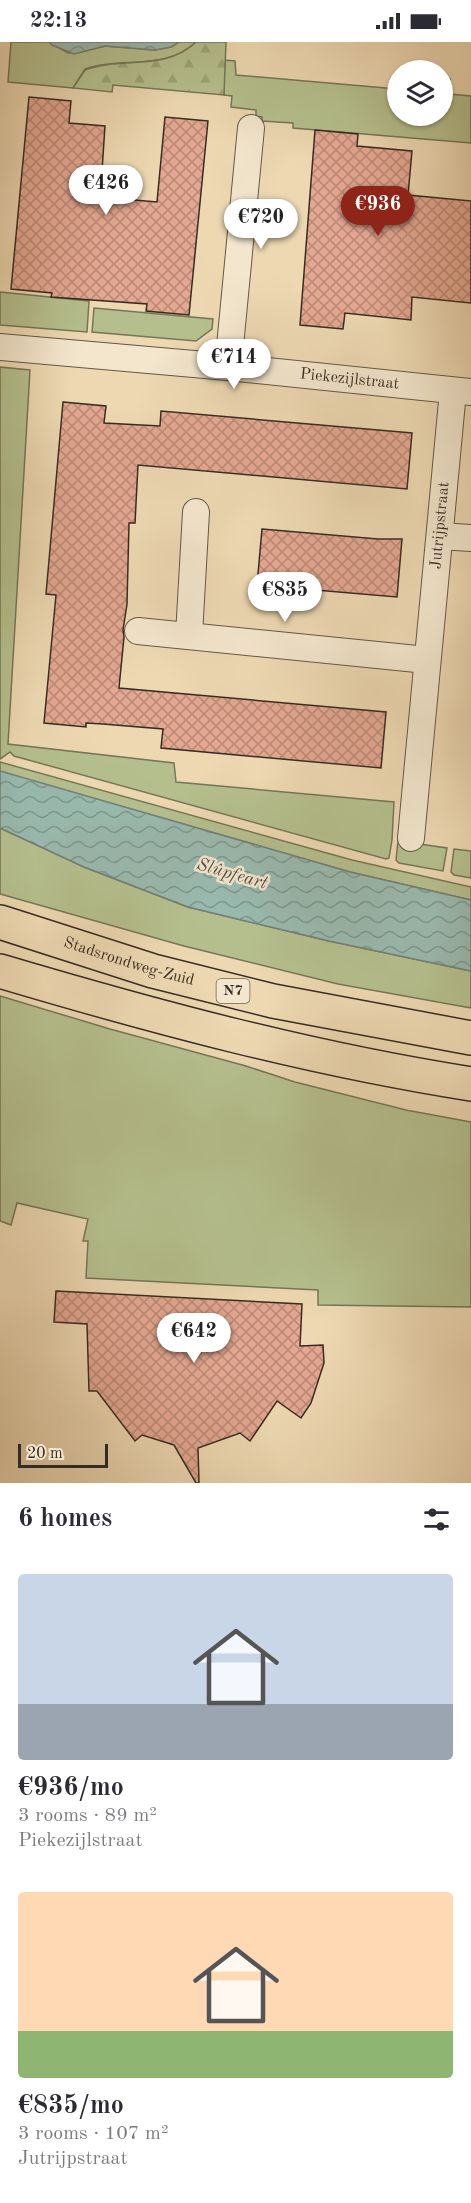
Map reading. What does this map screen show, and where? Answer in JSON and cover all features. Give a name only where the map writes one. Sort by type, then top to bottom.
[{"type":"highway","name":"Stadsrondweg-Zuid","points":[[0,922],[153,971],[251,995],[471,1038]]},
{"type":"highway","points":[[0,971],[207,1030],[388,1071],[471,1084]]},
{"type":"street","points":[[228,367],[251,128]]},
{"type":"street","name":"Piekezijlstraat","points":[[0,347],[228,367],[462,392]]},
{"type":"street","name":"Jutrijpstraat","points":[[411,838],[440,536],[462,392]]},
{"type":"street","points":[[189,635],[196,512]]},
{"type":"street","points":[[440,536],[471,538]]},
{"type":"street","points":[[138,631],[427,660]]},
{"type":"green space","points":[[11,42],[49,42],[68,53],[105,46],[155,50],[171,47],[179,42],[196,42],[171,57],[99,65],[85,69],[73,88],[8,82]]},
{"type":"green space","points":[[196,42],[226,42],[224,95],[113,85],[112,92],[73,88],[85,70],[99,66],[171,57]]},
{"type":"green space","points":[[224,60],[235,61],[236,75],[387,88],[387,126],[453,126],[453,94],[471,96],[471,143],[293,128],[293,123],[262,121],[262,117],[256,116],[256,110],[231,107],[232,96],[224,95]]},
{"type":"green space","points":[[0,292],[89,301],[87,332],[0,325]]},
{"type":"green space","points":[[94,308],[213,319],[212,329],[196,341],[92,332]]},
{"type":"green space","points":[[0,367],[30,370],[8,744],[174,763],[176,782],[394,802],[389,858],[14,756],[10,752],[0,759]]},
{"type":"green space","points":[[0,762],[352,860],[471,887],[471,900],[350,872],[0,772]]},
{"type":"green space","points":[[0,828],[84,867],[188,907],[329,941],[471,971],[471,1008],[338,984],[184,946],[0,894]]},
{"type":"green space","points":[[398,841],[447,848],[443,871],[399,863],[396,860]]},
{"type":"green space","points":[[454,849],[471,851],[471,878],[454,875],[451,872]]},
{"type":"green space","points":[[0,996],[295,1082],[406,1110],[471,1122],[471,1307],[318,1305],[318,1290],[86,1278],[88,1241],[83,1241],[88,1219],[17,1203],[11,1225],[0,1221]]},
{"type":"water","points":[[49,42],[179,42],[171,47],[155,50],[105,46],[74,54]]},
{"type":"water","name":"Slûpfeart","points":[[0,771],[350,872],[471,900],[471,971],[329,941],[188,907],[84,867],[0,828]]},
{"type":"building","points":[[29,97],[71,101],[69,123],[105,126],[102,171],[114,171],[112,198],[157,202],[165,117],[208,121],[189,315],[146,311],[147,304],[51,297],[52,293],[11,289]]},
{"type":"building","points":[[315,130],[358,134],[357,146],[412,151],[408,195],[471,201],[471,303],[412,297],[411,320],[345,313],[343,329],[300,325]]},
{"type":"building","points":[[63,402],[106,406],[104,423],[160,426],[161,411],[412,433],[407,489],[138,465],[135,523],[129,523],[127,604],[119,688],[386,712],[381,768],[161,748],[163,729],[86,723],[86,727],[44,723],[56,595],[46,594]]},
{"type":"building","points":[[262,529],[402,539],[397,597],[257,585]]},
{"type":"building","points":[[56,1291],[302,1304],[300,1346],[323,1345],[324,1363],[311,1403],[301,1418],[277,1401],[250,1441],[240,1433],[198,1448],[199,1483],[196,1483],[174,1445],[142,1435],[135,1441],[97,1391],[89,1391],[87,1324],[54,1322]]}]
